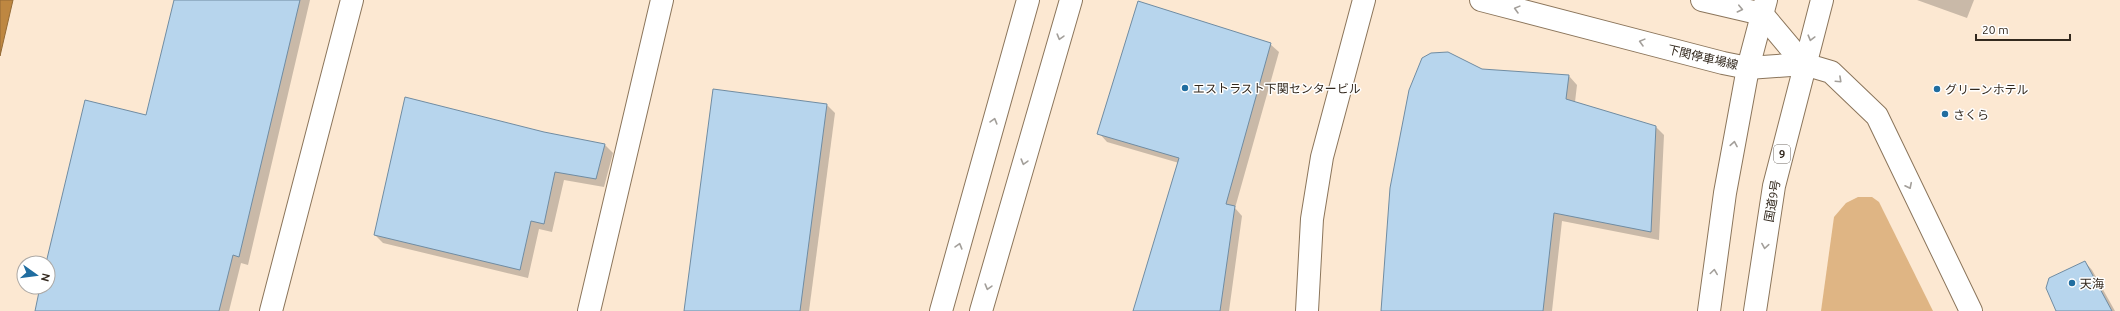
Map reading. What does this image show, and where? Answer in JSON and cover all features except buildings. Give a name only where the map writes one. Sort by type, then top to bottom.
[{"type":"main road","points":[[271,311],[352,0]]},
{"type":"main road","points":[[589,311],[662,0]]},
{"type":"main road","points":[[941,311],[1028,0]]},
{"type":"main road","points":[[981,311],[1071,0]]},
{"type":"main road","points":[[1307,311],[1312,219],[1322,157],[1364,0]]},
{"type":"main road","name":"下関停車場線","points":[[1481,0],[1748,68],[1804,64]]},
{"type":"main road","points":[[1702,0],[1764,7],[1804,64],[1831,72],[1877,116],[1970,311]]},
{"type":"main road","name":"国道9号","points":[[1756,311],[1774,186],[1804,64],[1822,0]]},
{"type":"main road","points":[[1709,311],[1725,193],[1748,68],[1764,7]]},
{"type":"shaded area","points":[[0,0],[13,0],[0,56]]},
{"type":"shaded area","points":[[1858,197],[1872,197],[1879,202],[1933,311],[1821,311],[1834,217],[1846,203]]},
{"type":"place","name":"エストラスト下関センタービル","points":[[1185,88]]},
{"type":"place","name":"グリーンホテル","points":[[1937,89]]},
{"type":"place","name":"さくら","points":[[1945,114]]},
{"type":"place","name":"天海","points":[[2072,283]]}]
